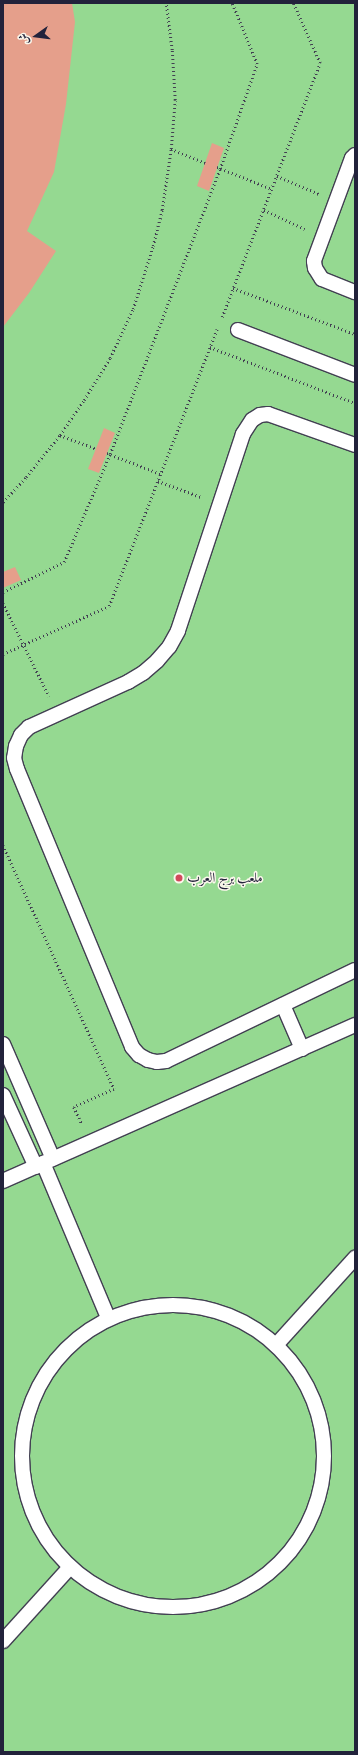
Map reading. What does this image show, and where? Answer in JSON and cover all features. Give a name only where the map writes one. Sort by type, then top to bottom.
[{"type":"lane","points":[[355,155],[352,158],[314,261],[315,268],[322,279],[355,292]]},
{"type":"lane","points":[[238,330],[355,376]]},
{"type":"lane","points":[[355,445],[268,414],[252,420],[243,434],[178,631],[169,647],[144,673],[128,682],[29,727],[21,735],[16,746],[14,758],[17,769],[132,1047],[139,1055],[148,1060],[166,1061],[355,970]]},
{"type":"lane","points":[[283,1005],[302,1048]]},
{"type":"lane","points":[[3,1181],[355,1025]]},
{"type":"lane","points":[[3,1044],[44,1163],[108,1318]]},
{"type":"lane","points":[[3,1095],[44,1163]]},
{"type":"lane","points":[[276,1345],[355,1258]]},
{"type":"lane","points":[[166,1303],[196,1305],[225,1313],[252,1326],[276,1345],[300,1373],[316,1406],[324,1441],[322,1478],[313,1514],[296,1545],[291,1551],[271,1572],[240,1592],[206,1604],[169,1608],[134,1603],[100,1589],[70,1568],[48,1543],[32,1514],[23,1482],[21,1448],[26,1416],[38,1385],[56,1357],[80,1335],[108,1318],[136,1308],[166,1303]]},
{"type":"lane","points":[[3,1641],[70,1568]]},
{"type":"path","points":[[3,502],[26,477],[60,435],[84,400],[110,358],[133,309],[155,239],[167,181],[171,149],[175,100],[172,50],[166,3]]},
{"type":"path","points":[[3,592],[64,562],[108,454],[219,168],[257,64],[232,3]]},
{"type":"path","points":[[222,318],[320,63],[293,3]]},
{"type":"path","points":[[171,149],[205,163]]},
{"type":"path","points":[[219,168],[272,189]]},
{"type":"path","points":[[277,176],[297,184]]},
{"type":"path","points":[[264,210],[284,219]]},
{"type":"path","points":[[234,288],[355,334]]},
{"type":"path","points":[[3,654],[109,606],[219,325]]},
{"type":"path","points":[[210,347],[355,403]]},
{"type":"path","points":[[60,435],[96,449]]},
{"type":"path","points":[[108,454],[161,474]]},
{"type":"path","points":[[158,481],[220,504]]},
{"type":"path","points":[[3,603],[58,714]]},
{"type":"path","points":[[3,845],[114,1090],[74,1107],[91,1142]]},
{"type":"green space","name":"ملعب برج العرب","points":[[3,3],[355,3],[355,1752],[3,1752]]},
{"type":"building","points":[[3,3],[72,3],[75,22],[66,104],[54,172],[27,231],[56,251],[29,293],[3,327]]},
{"type":"building","points":[[212,143],[224,148],[209,191],[197,186]]},
{"type":"building","points":[[104,428],[115,433],[99,473],[88,469]]},
{"type":"building","points":[[15,567],[21,580],[3,588],[3,572]]},
{"type":"place","name":"ملعب برج العرب","points":[[179,878]]}]
